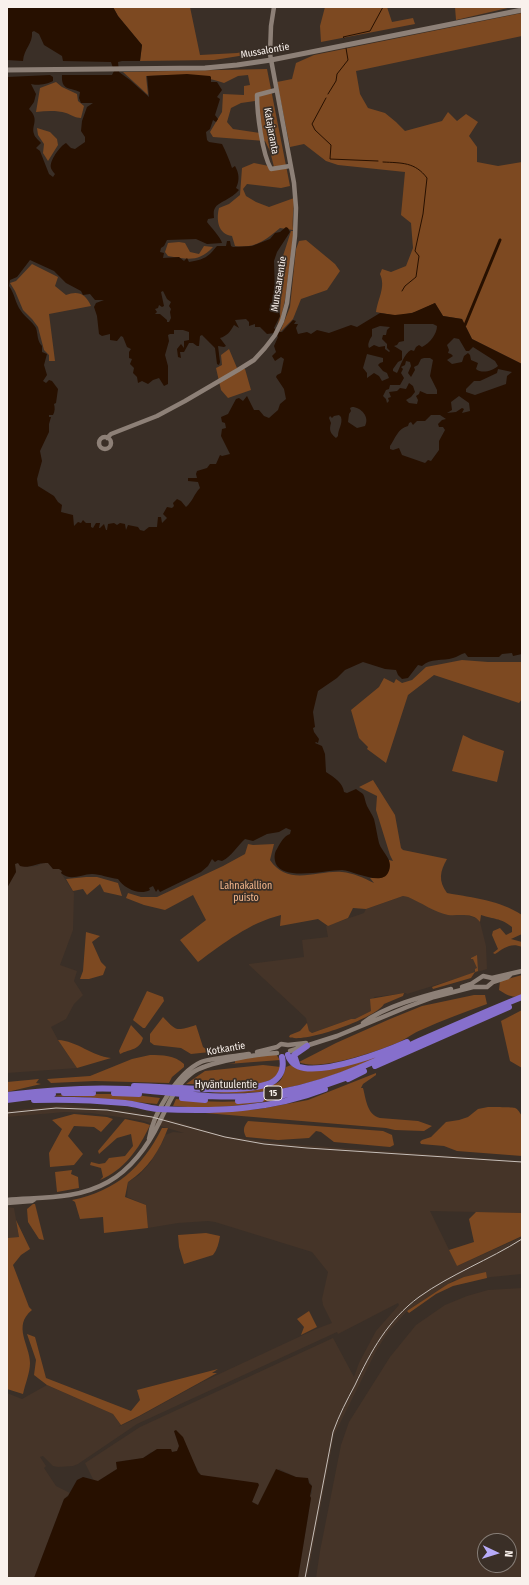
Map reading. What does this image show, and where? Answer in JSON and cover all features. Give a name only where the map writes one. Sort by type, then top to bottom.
[{"type":"highway","name":"Hyväntuulentie","points":[[7,1095],[81,1088],[125,1089],[216,1097],[248,1096],[303,1088],[336,1078],[452,1026],[522,997]]},
{"type":"highway","name":"Hyväntuulentie","points":[[7,1101],[53,1094],[92,1092],[136,1094],[215,1101],[260,1099],[314,1089],[364,1071],[522,1002]]},
{"type":"highway","points":[[284,1054],[291,1062],[304,1068],[350,1062],[394,1048],[452,1026]]},
{"type":"highway","points":[[297,1066],[294,1055],[307,1046]]},
{"type":"highway","points":[[81,1088],[114,1086],[206,1089],[253,1087],[267,1084],[278,1077],[283,1066],[284,1054]]},
{"type":"highway","points":[[7,1101],[70,1100],[215,1111],[244,1109],[272,1104],[315,1093],[338,1084],[364,1071]]},
{"type":"main road","name":"Mussalontie","points":[[7,70],[217,67],[271,60],[522,10]]},
{"type":"street","name":"Munsaarentie","points":[[107,438],[111,434],[157,416],[238,370],[254,360],[276,333],[287,303],[295,236],[296,198],[271,60],[270,41],[274,7]]},
{"type":"street","name":"Katajaranta","points":[[276,90],[257,95],[260,126],[268,163],[271,169],[290,166]]},
{"type":"street","points":[[511,974],[490,978],[484,976],[480,979],[482,986],[487,987],[490,984],[511,974],[522,971]]},
{"type":"street","points":[[490,978],[490,984]]},
{"type":"street","name":"Kotkantie","points":[[361,1025],[378,1015],[406,1003],[467,985],[480,979]]},
{"type":"street","name":"Kotkantie","points":[[177,1085],[191,1073],[204,1066],[256,1055],[284,1054],[337,1036],[421,1002],[482,986]]},
{"type":"street","name":"Kotkantie","points":[[7,1200],[35,1199],[75,1194],[102,1186],[125,1170],[153,1136],[163,1108],[184,1074],[202,1062],[256,1053],[277,1047],[283,1043],[288,1045],[322,1041]]},
{"type":"street","points":[[277,1047],[284,1054],[288,1045]]},
{"type":"street","name":"Kotkantie","points":[[7,1203],[32,1201],[35,1199]]},
{"type":"shaded area","points":[[7,7],[113,7],[118,16],[142,45],[140,61],[118,62],[119,72],[149,97],[147,76],[187,74],[210,76],[211,82],[217,82],[222,90],[217,97],[220,99],[215,115],[218,119],[216,122],[213,120],[210,129],[206,132],[207,140],[209,142],[222,144],[232,168],[235,166],[237,171],[238,179],[236,188],[239,190],[215,208],[214,218],[208,219],[207,222],[218,235],[222,243],[207,244],[196,239],[167,240],[160,252],[164,253],[163,258],[179,257],[184,261],[187,258],[189,262],[199,260],[208,256],[217,246],[226,246],[227,241],[230,241],[231,246],[233,247],[252,246],[270,239],[275,233],[280,232],[286,227],[290,232],[277,252],[274,261],[275,295],[280,316],[274,328],[278,332],[282,332],[293,320],[296,321],[294,324],[298,324],[296,328],[298,334],[307,332],[311,334],[317,330],[329,333],[351,325],[357,327],[380,313],[395,315],[412,313],[435,303],[443,316],[462,319],[472,339],[522,364],[522,654],[513,656],[512,653],[502,654],[499,657],[468,657],[465,653],[449,659],[425,663],[422,666],[418,665],[408,678],[402,679],[396,670],[385,669],[363,662],[345,670],[337,678],[318,691],[313,712],[315,727],[313,728],[319,739],[318,743],[315,743],[322,746],[325,754],[326,772],[340,783],[344,792],[347,793],[356,789],[364,795],[367,806],[374,819],[379,843],[389,860],[390,868],[385,877],[367,877],[342,870],[296,873],[281,869],[276,864],[275,854],[282,840],[290,834],[291,830],[286,828],[279,832],[267,834],[253,841],[245,839],[226,859],[215,862],[212,859],[208,866],[201,872],[160,892],[158,889],[156,892],[153,886],[146,892],[137,892],[128,888],[118,879],[98,875],[88,874],[76,877],[65,876],[61,873],[62,871],[59,869],[53,869],[48,863],[41,863],[27,867],[20,866],[18,863],[15,864],[16,872],[7,888],[7,77],[50,75],[53,77],[53,81],[48,83],[39,85],[31,84],[36,94],[34,102],[29,109],[35,119],[33,131],[35,137],[41,143],[36,148],[40,151],[49,174],[53,177],[55,174],[51,169],[51,165],[61,147],[66,143],[71,148],[75,149],[85,142],[85,137],[81,131],[82,121],[87,107],[93,103],[81,103],[79,98],[80,92],[67,88],[63,84],[62,75],[112,75],[114,71],[111,62],[63,61],[62,56],[44,45],[39,34],[34,31],[32,32],[31,40],[23,61],[7,60]],"holes":[[[30,260],[54,271],[66,283],[81,291],[83,295],[90,294],[95,300],[104,300],[96,303],[94,307],[97,316],[99,334],[102,336],[110,334],[110,340],[117,341],[121,336],[123,337],[127,347],[131,349],[129,352],[129,358],[132,359],[130,364],[134,368],[133,373],[137,377],[138,383],[142,381],[148,384],[159,378],[164,386],[168,384],[168,366],[165,355],[169,341],[168,335],[174,334],[174,330],[189,332],[189,340],[184,341],[184,348],[181,344],[177,349],[178,357],[181,358],[180,352],[184,352],[189,343],[199,346],[200,336],[202,335],[215,348],[217,364],[219,365],[218,346],[226,346],[220,338],[225,336],[234,325],[239,328],[235,320],[246,319],[249,322],[249,326],[255,324],[255,327],[260,327],[267,334],[275,333],[278,337],[274,346],[276,352],[272,356],[275,361],[281,357],[284,359],[281,373],[276,377],[284,389],[286,399],[280,404],[278,410],[269,418],[264,416],[259,410],[254,410],[247,396],[243,401],[239,398],[236,399],[228,414],[221,417],[226,428],[222,429],[221,436],[230,454],[220,455],[216,464],[210,464],[207,468],[197,471],[197,478],[188,478],[188,481],[198,482],[200,488],[186,507],[177,499],[173,503],[174,506],[172,508],[167,507],[163,514],[167,518],[162,523],[161,517],[158,517],[157,527],[149,527],[144,531],[140,530],[138,527],[128,525],[126,530],[125,524],[120,523],[117,525],[114,523],[108,524],[106,530],[104,524],[99,528],[100,523],[96,523],[93,528],[91,527],[91,523],[86,523],[83,520],[81,523],[78,522],[74,526],[73,515],[61,512],[62,505],[54,496],[38,486],[37,479],[42,461],[40,451],[49,432],[51,417],[49,417],[49,415],[53,415],[58,389],[52,381],[49,380],[46,383],[43,381],[47,375],[44,365],[47,354],[42,352],[42,346],[38,340],[36,328],[33,323],[17,305],[13,292],[9,286],[10,280],[17,277]],[[163,291],[167,299],[171,302],[169,306],[171,309],[171,318],[169,322],[167,322],[167,320],[160,314],[155,314],[157,312],[155,309],[158,308],[159,305],[162,307],[164,306],[161,292]],[[404,324],[433,324],[437,326],[434,335],[428,343],[422,347],[419,345],[414,351],[411,350],[406,354],[397,373],[393,371],[393,369],[398,362],[402,360],[402,351],[394,346],[399,342],[404,341]],[[380,326],[390,327],[387,330],[386,335],[383,335],[382,339],[387,344],[387,348],[390,351],[389,352],[385,349],[385,346],[379,347],[374,345],[369,348],[369,343],[372,336],[372,329]],[[454,338],[459,339],[466,351],[469,351],[473,347],[495,361],[498,366],[487,371],[478,371],[476,369],[478,363],[471,360],[468,353],[464,356],[462,362],[452,364],[447,360],[453,356],[448,353],[449,350],[447,345]],[[367,354],[383,358],[383,362],[378,365],[387,373],[389,378],[382,381],[379,376],[374,373],[367,378],[367,373],[363,368]],[[430,358],[433,360],[430,376],[437,390],[437,394],[427,394],[420,391],[416,396],[418,400],[417,404],[409,403],[406,400],[415,392],[413,386],[409,383],[406,389],[400,388],[397,391],[389,392],[391,397],[388,398],[389,401],[387,403],[383,396],[386,390],[389,389],[390,385],[400,385],[404,378],[401,373],[403,369],[401,367],[405,365],[406,361],[410,362],[411,366],[408,373],[411,377],[415,370],[414,367],[418,365],[421,359]],[[498,369],[512,372],[507,376],[506,384],[475,395],[466,392],[466,389],[474,381],[480,381],[497,373]],[[459,396],[469,403],[470,411],[462,413],[464,409],[462,408],[456,412],[447,413],[452,410],[451,402]],[[355,407],[359,409],[364,413],[366,419],[365,426],[357,428],[348,422],[351,411],[350,408]],[[339,415],[341,417],[341,424],[338,436],[336,438],[330,431],[330,416],[332,418]],[[431,415],[440,415],[446,419],[442,420],[438,424],[439,427],[443,427],[445,430],[439,441],[439,450],[431,461],[428,460],[425,463],[402,455],[399,448],[393,450],[390,449],[390,446],[399,431],[408,426],[411,422],[413,425],[417,421],[425,421]]]},
{"type":"shaded area","points":[[18,863],[25,867],[48,863],[53,869],[63,871],[61,873],[74,893],[73,930],[60,965],[77,971],[74,981],[83,995],[74,1004],[66,1019],[51,1027],[77,1068],[7,1073],[7,888],[16,872],[15,864]]},
{"type":"shaded area","points":[[403,896],[445,914],[466,915],[479,919],[486,946],[487,969],[407,994],[374,997],[371,1011],[355,1019],[351,1019],[312,1033],[309,1031],[306,1018],[249,965],[304,957],[302,940],[328,937],[326,926],[364,913],[366,909]]},
{"type":"shaded area","points":[[65,1105],[133,1112],[171,1120],[224,1136],[287,1144],[522,1161],[522,1213],[430,1211],[457,1266],[522,1237],[522,1274],[491,1277],[467,1282],[454,1280],[407,1311],[388,1332],[376,1351],[334,1435],[307,1578],[298,1578],[311,1498],[310,1496],[312,1493],[312,1486],[309,1480],[296,1477],[279,1469],[258,1505],[201,1475],[174,1431],[179,1446],[177,1451],[151,1452],[143,1458],[116,1462],[117,1469],[98,1481],[93,1479],[85,1463],[140,1427],[333,1338],[354,1377],[359,1363],[376,1331],[399,1305],[398,1303],[338,1334],[337,1332],[137,1424],[78,1464],[73,1466],[58,1467],[53,1466],[43,1456],[40,1457],[46,1466],[44,1468],[56,1486],[70,1493],[64,1499],[34,1578],[7,1578],[7,1393],[22,1399],[47,1385],[113,1414],[121,1425],[118,1427],[202,1382],[332,1323],[323,1305],[322,1299],[328,1272],[312,1252],[215,1222],[178,1223],[148,1228],[146,1205],[127,1197],[128,1182],[139,1175],[150,1163],[165,1135],[173,1132],[184,1133],[140,1120],[91,1113],[65,1112],[7,1117],[7,1111]]},
{"type":"shaded area","points":[[7,1207],[14,1208],[19,1237],[7,1238]]},
{"type":"shaded area","points":[[522,1288],[522,1578],[316,1578],[341,1445],[349,1422],[390,1357],[416,1325],[445,1305],[467,1296],[488,1290]]},
{"type":"shaded area","points":[[176,1430],[183,1437],[198,1472],[201,1475],[258,1483],[259,1485],[252,1502],[258,1505],[276,1469],[296,1477],[308,1478],[309,1483],[312,1486],[311,1498],[298,1578],[34,1578],[64,1499],[68,1496],[77,1480],[83,1477],[98,1481],[117,1469],[116,1462],[143,1458],[157,1449],[171,1449],[172,1452],[177,1451],[179,1446],[174,1431]]},
{"type":"green space","points":[[113,7],[190,7],[200,55],[237,53],[263,48],[264,52],[214,60],[140,61],[142,45],[118,16]]},
{"type":"green space","points":[[325,7],[387,7],[392,22],[413,18],[415,24],[321,42],[320,26]]},
{"type":"green space","points":[[455,7],[512,7],[456,20]]},
{"type":"green space","points":[[522,13],[522,36],[356,71],[360,94],[368,108],[385,113],[405,131],[442,121],[448,112],[457,121],[466,114],[478,122],[469,136],[477,147],[477,162],[498,166],[522,162],[522,364],[472,339],[462,319],[443,316],[435,303],[416,312],[397,316],[376,312],[382,288],[382,279],[380,274],[382,269],[391,272],[406,266],[413,248],[411,223],[401,215],[405,172],[338,165],[326,161],[304,144],[290,147],[277,82],[292,79],[296,63],[314,55]]},
{"type":"green space","points":[[267,69],[290,186],[281,188],[247,184],[243,189],[246,196],[269,207],[294,198],[293,230],[280,228],[259,243],[242,247],[235,246],[232,236],[227,235],[219,226],[219,208],[229,204],[240,195],[242,168],[254,163],[274,167],[270,151],[265,141],[213,137],[210,132],[222,112],[223,94],[244,95],[244,86],[250,85],[248,75],[238,76],[224,83],[204,78],[176,75],[146,76],[148,95],[123,72]],"holes":[[[255,101],[262,134],[233,129],[227,122],[231,108],[241,103]]]},
{"type":"green space","points":[[56,82],[62,87],[77,94],[78,101],[84,106],[81,118],[58,111],[36,112],[40,88]]},
{"type":"green space","points":[[37,128],[50,132],[57,139],[58,145],[48,161],[43,153],[44,144],[38,135]]},
{"type":"green space","points":[[291,231],[294,231],[285,300],[280,322],[276,330],[280,317],[282,259]]},
{"type":"green space","points":[[306,240],[335,264],[340,271],[327,290],[301,299],[293,319],[280,332],[290,307],[296,249],[299,241]]},
{"type":"green space","points":[[168,243],[185,243],[190,252],[199,254],[204,246],[213,247],[202,256],[192,259],[168,256],[165,252]]},
{"type":"green space","points":[[32,264],[58,277],[55,286],[66,295],[74,293],[81,294],[87,299],[91,306],[49,314],[55,361],[49,361],[49,355],[44,350],[38,327],[23,310],[10,283],[16,281]]},
{"type":"green space","points":[[229,349],[237,368],[245,369],[251,390],[228,398],[221,390],[216,368],[222,365],[221,355]]},
{"type":"green space","points":[[462,660],[522,662],[522,699],[519,703],[434,675],[408,695],[386,763],[367,749],[368,747],[359,738],[351,710],[379,687],[384,678],[394,683],[396,679],[402,683],[412,680],[426,667]]},
{"type":"green space","points":[[463,735],[504,751],[497,782],[452,771]]},
{"type":"green space","name":"Lahnakallion puisto","points":[[373,780],[395,815],[401,848],[403,850],[447,859],[443,868],[441,880],[447,893],[477,898],[495,903],[522,915],[522,934],[511,939],[522,942],[522,947],[511,945],[495,954],[493,953],[498,949],[492,935],[493,931],[500,928],[506,935],[512,932],[512,927],[508,924],[500,920],[481,915],[480,922],[474,917],[466,915],[443,914],[403,896],[366,909],[353,908],[348,918],[328,926],[318,919],[280,926],[281,915],[258,923],[237,934],[198,962],[180,940],[206,920],[193,895],[165,910],[144,905],[126,898],[128,893],[141,897],[157,897],[245,854],[248,844],[274,844],[270,860],[277,868],[285,873],[303,875],[342,872],[374,883],[370,878],[389,870],[389,860],[393,861],[376,810],[377,796],[359,787]]},
{"type":"green space","points":[[97,877],[118,883],[122,896],[104,892],[100,884],[87,895],[83,889],[73,891],[66,879]]},
{"type":"green space","points":[[86,932],[100,936],[92,942],[101,962],[106,967],[103,975],[89,979],[80,979],[83,971]]},
{"type":"green space","points":[[477,955],[478,971],[475,972],[475,969],[477,968],[473,959],[471,958]]},
{"type":"green space","points":[[475,972],[471,978],[433,989],[432,987]]},
{"type":"green space","points":[[522,975],[522,995],[507,995],[499,990],[500,981]]},
{"type":"green space","points":[[147,991],[163,997],[164,1001],[145,1028],[143,1028],[133,1020]]},
{"type":"green space","points":[[404,993],[403,996],[384,1004],[368,1016],[339,1028],[309,1037],[289,1037],[290,1035],[300,1031],[307,1023],[309,1031],[312,1033],[351,1019],[355,1019],[371,1011],[370,999]]},
{"type":"green space","points":[[474,995],[485,995],[487,1004],[429,1026],[388,1047],[334,1062],[308,1064],[299,1062],[336,1043],[422,1006]]},
{"type":"green space","points":[[522,1010],[522,1068],[510,1061],[501,1021]]},
{"type":"green space","points":[[163,1017],[177,1029],[196,1025],[203,1047],[210,1052],[191,1054],[181,1048],[154,1045],[150,1042],[150,1034]]},
{"type":"green space","points":[[131,1025],[143,1038],[142,1042],[134,1049],[120,1054],[119,1051]]},
{"type":"green space","points":[[58,1040],[72,1043],[104,1057],[111,1058],[77,1068]]},
{"type":"green space","points":[[388,1053],[337,1074],[281,1089],[247,1093],[197,1090],[240,1090],[264,1087],[274,1085],[280,1081],[286,1067],[291,1065],[300,1070],[310,1071]]},
{"type":"green space","points":[[276,1054],[280,1060],[228,1064],[235,1063],[235,1061],[241,1059]]},
{"type":"green space","points":[[150,1055],[164,1055],[172,1057],[184,1064],[184,1067],[172,1077],[169,1083],[95,1081],[51,1083],[47,1079],[90,1076],[132,1059]]},
{"type":"green space","points":[[263,1065],[281,1067],[277,1077],[260,1084],[229,1087],[217,1084],[186,1084],[205,1071]]},
{"type":"green space","points":[[376,1073],[376,1075],[363,1084],[361,1088],[363,1088],[372,1114],[380,1118],[418,1121],[432,1126],[424,1131],[395,1130],[205,1113],[260,1109],[308,1100]]},
{"type":"green space","points":[[39,1079],[36,1083],[41,1084],[7,1092],[7,1082]]},
{"type":"green space","points":[[308,1092],[274,1100],[241,1105],[208,1107],[173,1106],[176,1099],[226,1102],[258,1100]]},
{"type":"green space","points":[[73,1094],[127,1094],[160,1098],[157,1104],[84,1097],[53,1096]]},
{"type":"green space","points":[[488,1107],[515,1108],[520,1112],[522,1116],[522,1156],[457,1151],[444,1146],[421,1144],[420,1142],[422,1140],[431,1137],[446,1122],[468,1117],[478,1109]]},
{"type":"green space","points":[[74,1114],[107,1117],[113,1119],[101,1132],[94,1127],[74,1126],[68,1136],[83,1154],[74,1165],[50,1167],[49,1153],[62,1129],[52,1120]]},
{"type":"green space","points":[[125,1119],[150,1125],[130,1158],[116,1171],[100,1180],[103,1177],[101,1168],[90,1165],[91,1162],[99,1164],[105,1163],[109,1158],[125,1156],[133,1146],[131,1134],[117,1138],[99,1154],[98,1151]]},
{"type":"green space","points":[[248,1121],[383,1131],[392,1135],[394,1145],[390,1147],[334,1142],[321,1132],[316,1131],[309,1138],[278,1140],[246,1137],[244,1129]]},
{"type":"green space","points":[[162,1128],[168,1128],[161,1144],[142,1171],[128,1182],[125,1197],[146,1205],[148,1228],[104,1233],[103,1217],[80,1219],[75,1202],[72,1200],[102,1191],[126,1176],[146,1155]]},
{"type":"green space","points":[[72,1170],[71,1174],[78,1177],[79,1188],[57,1192],[55,1172]]},
{"type":"green space","points":[[35,1204],[44,1240],[39,1239],[28,1222],[27,1209]]},
{"type":"green space","points":[[476,1212],[522,1213],[522,1236],[457,1266],[449,1250],[474,1242],[469,1219]]},
{"type":"green space","points":[[16,1220],[30,1249],[21,1255],[13,1265],[29,1307],[32,1310],[23,1322],[30,1367],[23,1394],[7,1389],[7,1238],[19,1237]]},
{"type":"green space","points":[[206,1233],[220,1236],[218,1246],[213,1255],[184,1264],[179,1247],[178,1235]]},
{"type":"green space","points":[[486,1272],[487,1278],[453,1286],[436,1294],[409,1313],[407,1311],[448,1284],[464,1277]]},
{"type":"green space","points":[[309,1311],[317,1327],[301,1335],[304,1327],[297,1319]]},
{"type":"green space","points":[[27,1334],[35,1337],[46,1378],[131,1411],[140,1400],[137,1390],[218,1369],[212,1373],[217,1373],[121,1425],[113,1414],[47,1385],[34,1375],[36,1360]]},
{"type":"waterway","points":[[344,38],[343,37],[370,31],[383,7]]},
{"type":"waterway","points":[[328,94],[336,81],[337,74],[348,60],[346,48]]},
{"type":"waterway","points":[[326,98],[312,124],[315,130],[331,145],[330,159],[378,161]]},
{"type":"waterway","points":[[383,162],[408,164],[418,169],[427,178],[423,214],[415,251],[419,256],[416,277],[405,286],[402,291]]},
{"type":"waterway","points":[[465,325],[500,240]]},
{"type":"railway","points":[[7,1113],[56,1108],[107,1110],[152,1117],[225,1137],[264,1144],[522,1162]]},
{"type":"railway","points":[[305,1578],[333,1432],[340,1414],[361,1372],[381,1337],[398,1316],[419,1297],[444,1281],[522,1239]]}]
